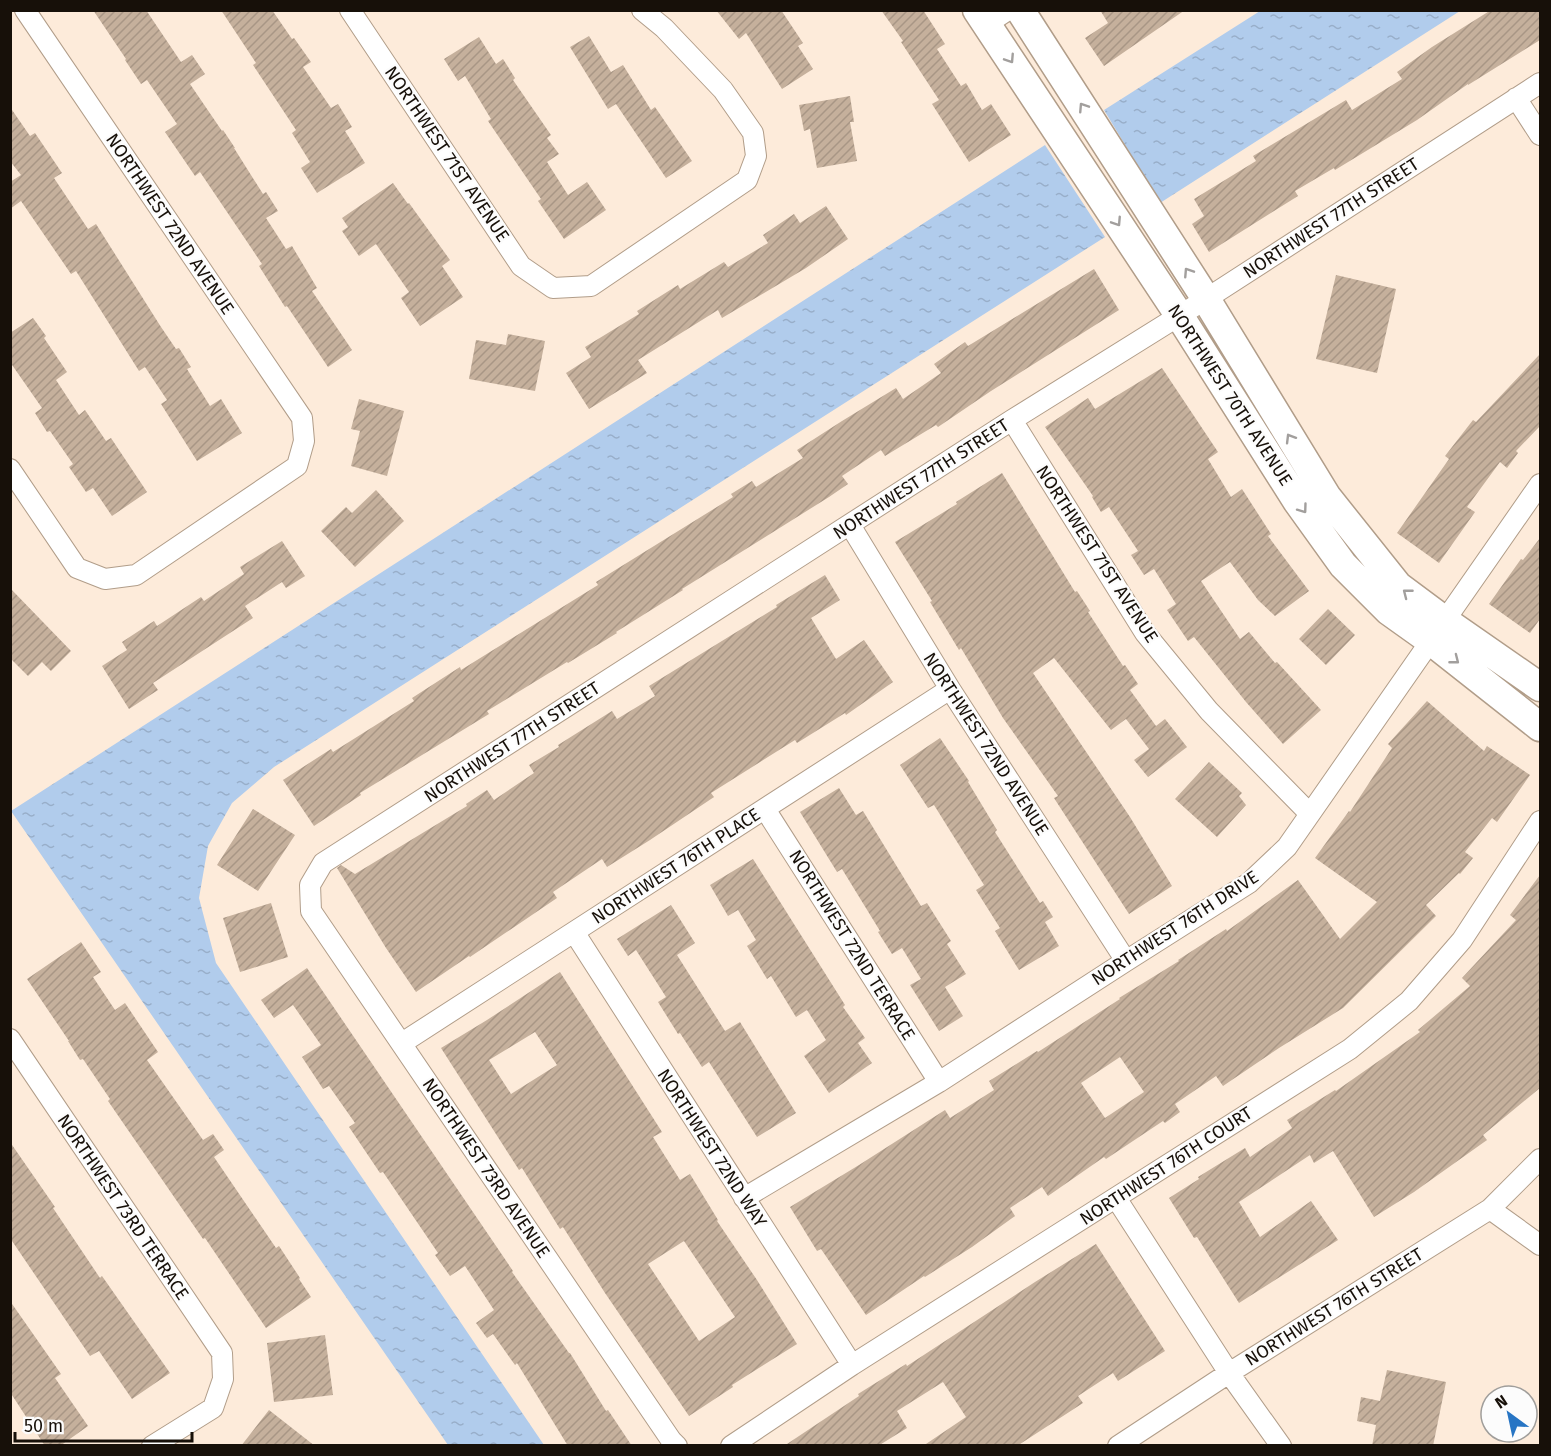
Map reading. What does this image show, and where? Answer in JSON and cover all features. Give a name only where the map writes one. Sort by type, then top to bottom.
[{"type":"street","name":"NORTHWEST 72ND AVENUE","points":[[10,469],[77,568],[105,579],[136,575],[297,466],[304,441],[302,418],[25,10]]},
{"type":"street","name":"NORTHWEST 71ST AVENUE","points":[[350,10],[521,266],[554,288],[591,286],[747,180],[756,156],[753,133],[723,90],[664,28],[642,10]]},
{"type":"street","name":"NORTHWEST 70TH AVENUE","points":[[1020,10],[1206,299],[1327,497],[1398,586],[1438,631],[1540,727]]},
{"type":"street","name":"NORTHWEST 70TH AVENUE","points":[[991,15],[1297,501],[1343,565],[1389,610],[1438,631],[1540,687]]},
{"type":"street","name":"NORTHWEST 77TH STREET","points":[[310,885],[323,863],[1540,83]]},
{"type":"street","points":[[1516,98],[1540,135]]},
{"type":"street","name":"NORTHWEST 71ST AVENUE","points":[[1012,420],[1145,633],[1209,711],[1310,814]]},
{"type":"street","name":"NORTHWEST 76TH DRIVE","points":[[744,1198],[939,1082],[1249,883],[1287,847],[1540,484]]},
{"type":"street","name":"NORTHWEST 72ND AVENUE","points":[[850,525],[950,689],[1126,961]]},
{"type":"street","name":"NORTHWEST 76TH PLACE","points":[[402,1043],[950,689]]},
{"type":"street","name":"NORTHWEST 72ND TERRACE","points":[[765,809],[939,1082]]},
{"type":"street","name":"NORTHWEST 76TH COURT","points":[[731,1446],[852,1365],[1350,1049],[1409,1001],[1462,940],[1540,821]]},
{"type":"street","name":"NORTHWEST 73RD AVENUE","points":[[310,885],[311,911],[677,1446]]},
{"type":"street","name":"NORTHWEST 72ND WAY","points":[[574,932],[852,1365]]},
{"type":"street","name":"NORTHWEST 73RD TERRACE","points":[[10,1039],[222,1353],[223,1379],[213,1408],[152,1446]]},
{"type":"street","name":"NORTHWEST 76TH STREET","points":[[1118,1446],[1229,1373],[1490,1209],[1540,1159]]},
{"type":"street","points":[[1116,1198],[1229,1373],[1281,1446]]},
{"type":"street","points":[[1490,1209],[1540,1245]]},
{"type":"water","points":[[1260,11],[1460,11],[1160,203],[1104,110]]},
{"type":"water","points":[[1045,145],[1105,237],[274,767],[232,803],[208,846],[199,898],[216,963],[544,1445],[448,1445],[11,811]]},
{"type":"building","points":[[93,10],[146,10],[181,62],[192,55],[205,74],[190,84],[235,148],[263,194],[266,192],[278,211],[266,218],[286,249],[292,246],[317,288],[312,291],[352,350],[328,367],[287,306],[285,307],[259,266],[262,264],[200,172],[195,176],[165,132],[177,124],[147,80],[141,84]]},
{"type":"building","points":[[221,10],[272,10],[311,62],[303,67],[331,108],[338,104],[352,127],[345,131],[365,163],[317,193],[301,168],[310,162],[292,133],[296,130],[253,65],[256,63]]},
{"type":"building","points":[[716,10],[781,10],[803,43],[798,46],[813,69],[782,89],[746,33],[739,39]]},
{"type":"building","points":[[881,10],[923,10],[945,44],[937,49],[961,86],[966,83],[982,110],[991,104],[1011,135],[969,162],[932,104],[939,100]]},
{"type":"building","points":[[1100,10],[1185,10],[1104,66],[1085,38],[1108,23]]},
{"type":"building","points":[[1491,10],[1540,10],[1540,40],[1468,84],[1417,120],[1335,170],[1334,168],[1295,191],[1298,196],[1209,252],[1192,224],[1204,216],[1194,199],[1256,161],[1253,156],[1346,100],[1352,110],[1402,79],[1397,72]]},
{"type":"building","points":[[589,36],[611,72],[623,65],[651,110],[655,107],[692,161],[666,178],[616,104],[608,109],[570,47]]},
{"type":"building","points":[[479,37],[496,64],[503,59],[515,78],[513,80],[551,135],[547,138],[559,154],[547,162],[568,195],[587,182],[606,210],[564,239],[538,201],[541,199],[488,121],[491,119],[465,76],[458,81],[444,59]]},
{"type":"building","points":[[850,96],[854,122],[850,122],[857,161],[817,168],[810,129],[804,131],[799,105]]},
{"type":"building","points":[[10,107],[30,136],[35,133],[62,173],[54,178],[88,229],[96,224],[161,327],[191,367],[187,369],[210,406],[221,399],[242,433],[197,461],[161,404],[167,400],[145,367],[139,371],[76,271],[71,274],[21,201],[10,209],[10,182],[21,175],[10,161]]},
{"type":"building","points":[[393,183],[450,260],[442,266],[463,297],[420,326],[401,298],[409,292],[376,244],[359,256],[342,231],[348,227],[342,218]]},
{"type":"building","points":[[826,206],[848,239],[806,268],[722,318],[718,310],[638,360],[647,373],[589,409],[566,373],[591,357],[585,347],[639,314],[637,311],[678,285],[680,289],[724,262],[728,267],[768,243],[763,235],[794,214],[800,223]]},
{"type":"building","points":[[1094,269],[1119,310],[938,427],[936,425],[885,456],[881,450],[842,476],[848,484],[829,497],[682,589],[617,633],[487,711],[489,714],[360,793],[361,795],[314,826],[283,780],[331,749],[333,752],[414,701],[412,698],[460,667],[461,670],[598,585],[596,582],[733,497],[731,494],[752,481],[756,487],[803,458],[797,450],[842,421],[896,388],[903,399],[941,373],[934,364],[965,342],[968,346]]},
{"type":"building","points":[[1336,275],[1396,289],[1377,373],[1316,359]]},
{"type":"building","points":[[33,318],[67,372],[56,380],[79,415],[85,410],[106,441],[111,438],[147,492],[112,516],[93,488],[86,492],[69,467],[73,464],[35,413],[42,408],[10,362],[10,333]]},
{"type":"building","points":[[508,334],[545,341],[535,391],[469,379],[476,340],[506,345]]},
{"type":"building","points":[[1540,354],[1540,426],[1516,451],[1518,453],[1507,468],[1500,462],[1467,507],[1475,512],[1439,563],[1397,533],[1449,459],[1445,456],[1473,420],[1476,422]]},
{"type":"building","points":[[1162,368],[1218,452],[1208,459],[1231,497],[1242,489],[1271,534],[1268,536],[1309,591],[1275,616],[1258,600],[1230,562],[1201,581],[1240,639],[1249,632],[1275,663],[1277,662],[1321,710],[1283,744],[1194,637],[1188,641],[1167,610],[1176,604],[1154,569],[1144,575],[1131,555],[1138,551],[1109,507],[1101,512],[1093,496],[1045,427],[1088,398],[1095,409]]},
{"type":"building","points":[[359,399],[404,411],[387,476],[351,466],[360,431],[351,429]]},
{"type":"building","points":[[1002,473],[1075,592],[1077,591],[1123,666],[1125,665],[1138,684],[1130,690],[1156,726],[1165,719],[1187,747],[1148,777],[1134,760],[1149,749],[1126,719],[1111,730],[1054,658],[1033,673],[1130,817],[1172,886],[1129,914],[1054,798],[1058,796],[1003,718],[961,648],[959,650],[895,542]]},
{"type":"building","points":[[376,490],[404,521],[355,567],[321,531],[346,507],[352,513]]},
{"type":"building","points":[[1540,538],[1540,619],[1530,633],[1489,604],[1521,559],[1523,560]]},
{"type":"building","points":[[282,541],[305,576],[286,588],[282,582],[245,606],[253,618],[153,683],[158,690],[129,709],[102,666],[127,650],[122,642],[154,621],[157,626],[201,597],[204,601],[244,574],[240,567]]},
{"type":"building","points":[[825,575],[840,600],[811,618],[836,659],[864,640],[893,682],[846,715],[845,713],[797,743],[795,740],[711,793],[714,797],[607,867],[602,859],[553,892],[557,898],[416,992],[337,868],[341,865],[355,874],[467,806],[466,804],[487,790],[494,800],[534,773],[529,765],[559,747],[558,745],[612,711],[617,719],[655,696],[649,686]]},
{"type":"building","points":[[10,588],[71,651],[51,671],[42,662],[28,676],[10,658]]},
{"type":"building","points":[[1328,609],[1355,635],[1326,665],[1299,639]]},
{"type":"building","points":[[1427,701],[1484,751],[1487,746],[1530,775],[1497,822],[1492,818],[1465,852],[1473,858],[1460,874],[1426,905],[1436,916],[1343,1008],[1223,1086],[1216,1076],[1175,1104],[1180,1112],[1165,1123],[1163,1121],[1106,1159],[1104,1157],[1048,1196],[1042,1187],[1010,1208],[1015,1216],[972,1247],[866,1315],[821,1249],[817,1251],[790,1207],[945,1110],[950,1118],[994,1090],[989,1081],[1038,1052],[1226,929],[1227,931],[1298,880],[1340,939],[1377,902],[1315,858],[1350,812],[1392,748],[1388,744]],"holes":[[[1120,1057],[1144,1092],[1105,1118],[1081,1083]]]},
{"type":"building","points":[[940,738],[969,781],[997,830],[995,832],[1040,903],[1043,901],[1053,917],[1045,922],[1059,946],[1019,970],[995,931],[1000,928],[976,890],[984,885],[934,805],[928,808],[900,765]]},
{"type":"building","points":[[1209,762],[1242,793],[1239,796],[1246,805],[1217,837],[1175,799]]},
{"type":"building","points":[[839,788],[856,815],[863,811],[921,906],[927,903],[951,941],[947,944],[966,974],[945,987],[963,1016],[939,1031],[910,985],[921,979],[902,948],[892,954],[842,869],[837,872],[800,812]]},
{"type":"building","points":[[253,809],[295,835],[258,891],[217,865]]},
{"type":"building","points":[[753,859],[845,1005],[843,1007],[865,1038],[858,1043],[872,1063],[829,1093],[804,1056],[826,1040],[807,1010],[796,1017],[771,976],[767,979],[747,946],[756,940],[738,910],[728,916],[710,885]]},
{"type":"building","points":[[1540,875],[1540,1088],[1483,1135],[1487,1140],[1414,1192],[1374,1217],[1333,1151],[1314,1163],[1310,1155],[1239,1202],[1260,1237],[1311,1201],[1338,1240],[1239,1303],[1169,1198],[1245,1148],[1250,1157],[1292,1128],[1287,1120],[1336,1091],[1420,1032],[1418,1030],[1470,986],[1462,978],[1516,920],[1510,915]]},
{"type":"building","points":[[271,903],[288,957],[240,972],[223,918]]},
{"type":"building","points":[[671,905],[695,943],[677,955],[725,1031],[740,1022],[796,1113],[757,1137],[709,1062],[702,1067],[680,1033],[678,1034],[658,1002],[666,997],[636,950],[628,956],[617,939]]},
{"type":"building","points":[[81,942],[101,972],[93,977],[115,1010],[125,1003],[158,1052],[147,1060],[203,1140],[213,1134],[224,1150],[214,1157],[276,1248],[279,1246],[311,1297],[266,1328],[108,1101],[110,1099],[83,1059],[80,1060],[27,979]]},
{"type":"building","points":[[307,968],[512,1272],[570,1353],[606,1411],[608,1410],[632,1446],[568,1446],[517,1363],[515,1365],[493,1334],[487,1338],[476,1323],[494,1310],[465,1266],[450,1276],[435,1255],[438,1253],[383,1172],[380,1173],[349,1127],[355,1123],[329,1086],[323,1089],[302,1057],[321,1045],[293,1005],[274,1018],[261,1000]]},
{"type":"building","points":[[560,972],[662,1132],[653,1137],[680,1180],[690,1174],[717,1221],[797,1344],[732,1385],[733,1387],[689,1416],[563,1227],[560,1229],[522,1168],[519,1170],[441,1048]],"holes":[[[535,1032],[557,1065],[511,1094],[489,1060]],[[684,1241],[735,1317],[699,1341],[648,1264]]]},
{"type":"building","points":[[10,1142],[100,1278],[102,1276],[170,1373],[132,1399],[99,1351],[90,1356],[10,1238]]},
{"type":"building","points":[[1096,1244],[1165,1351],[1118,1381],[1113,1373],[1078,1396],[1083,1403],[1017,1446],[923,1446],[966,1417],[943,1382],[897,1411],[907,1428],[878,1446],[784,1446],[859,1396],[858,1394],[906,1364],[907,1366]]},
{"type":"building","points":[[10,1301],[61,1374],[55,1378],[88,1426],[60,1446],[45,1446],[10,1392]]},
{"type":"building","points":[[325,1335],[333,1395],[274,1402],[267,1343]]},
{"type":"building","points":[[1387,1370],[1446,1382],[1433,1446],[1372,1446],[1376,1425],[1357,1421],[1361,1397],[1380,1401]]},
{"type":"building","points":[[269,1410],[315,1446],[241,1446]]}]
